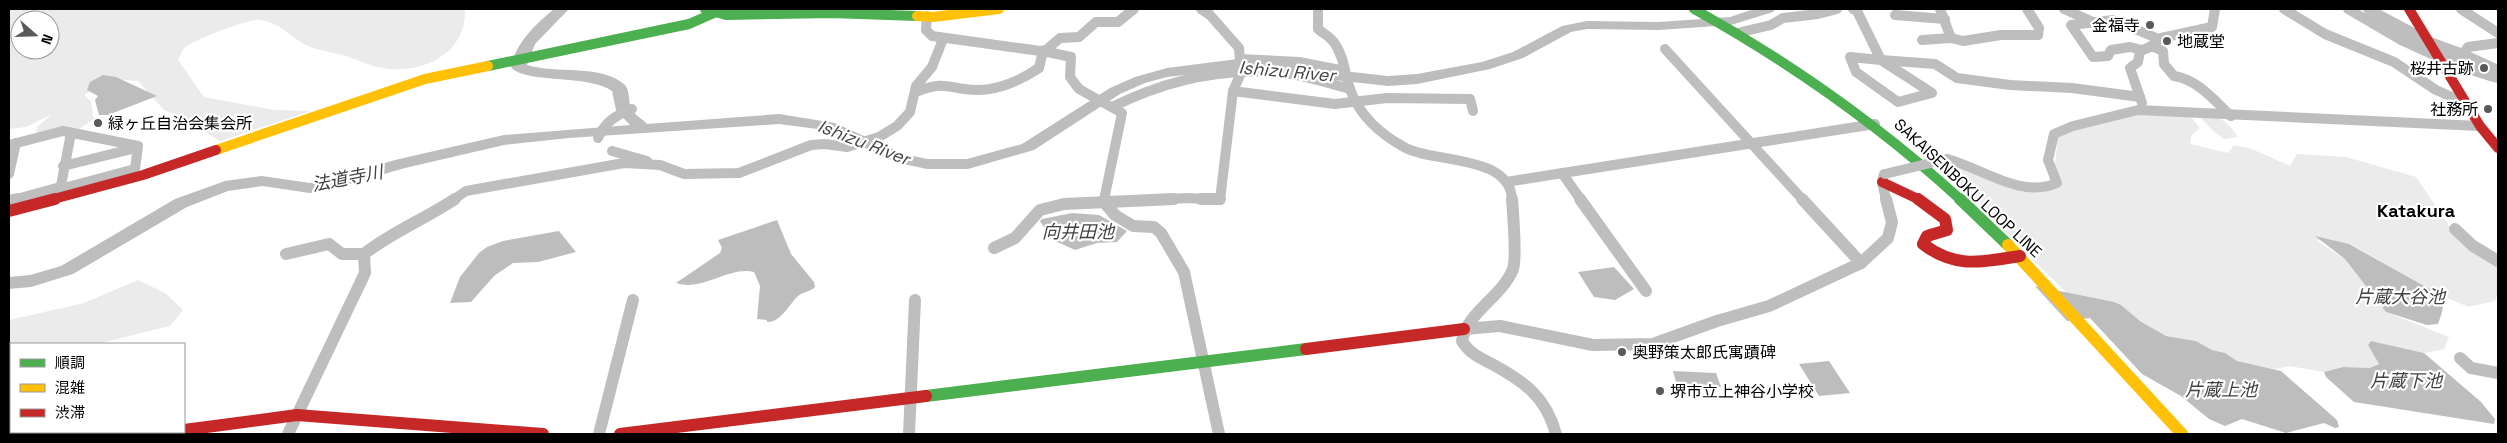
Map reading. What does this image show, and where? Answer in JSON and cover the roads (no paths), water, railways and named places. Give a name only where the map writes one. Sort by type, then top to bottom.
[{"type":"street","points":[[9,201],[143,175],[383,91],[444,74],[689,24],[709,11],[874,11],[950,16],[999,9]]},
{"type":"street","points":[[916,92],[942,83],[967,90],[993,88],[1039,68],[1043,51],[1060,38],[1079,37],[1096,22],[1118,22],[1134,9]]},
{"type":"street","points":[[1201,9],[1210,15],[1251,60]]},
{"type":"street","points":[[1318,9],[1318,29],[1335,44],[1350,89],[1369,122],[1404,149],[1420,154],[1480,164],[1506,182],[1512,195],[1514,267],[1506,282],[1464,330],[1462,341],[1468,351],[1528,386],[1545,404],[1553,416],[1556,434]]},
{"type":"street","name":"SAKAISENBOKU LOOP LINE","points":[[1694,9],[1737,32],[1831,92],[1875,124],[1937,177],[2023,260],[2182,434]]},
{"type":"street","points":[[1737,32],[1770,25],[1783,18],[1818,14],[1837,9]]},
{"type":"street","points":[[1853,9],[1858,11],[1880,59],[1932,93],[1898,102],[1856,72],[1850,57],[1880,59],[1936,64],[1957,78],[2010,85],[2072,88],[2140,97]]},
{"type":"street","points":[[1940,9],[1951,38]]},
{"type":"street","points":[[1922,40],[1951,38],[1963,41],[2001,35],[2035,36],[2039,32],[2039,28],[2027,9]]},
{"type":"street","points":[[2064,9],[2093,22]]},
{"type":"street","points":[[2215,9],[2212,27],[2176,33],[2150,45],[2111,50],[2108,56],[2093,57],[2082,46],[2079,34],[2071,25],[2112,20],[2150,45],[2163,51],[2164,64],[2174,76],[2183,77],[2195,84],[2231,116]]},
{"type":"street","points":[[2284,9],[2290,10],[2325,34],[2394,62],[2436,90],[2466,103]]},
{"type":"street","points":[[2348,9],[2401,40],[2438,56]]},
{"type":"street","points":[[2368,9],[2430,43],[2463,54],[2498,70]]},
{"type":"street","points":[[2410,9],[2480,126],[2498,148]]},
{"type":"street","points":[[2461,9],[2498,33]]},
{"type":"street","points":[[928,16],[926,30],[928,34],[943,39],[1043,51],[1071,58],[1070,77],[1081,92],[1122,113],[1104,202]]},
{"type":"street","points":[[1895,16],[1945,19]]},
{"type":"street","points":[[612,151],[684,174],[739,173],[811,145],[825,144],[848,147],[879,137],[897,126],[910,112],[916,86],[932,67],[936,52],[943,39]]},
{"type":"street","points":[[2463,54],[2468,47],[2498,43]]},
{"type":"street","points":[[2138,110],[2142,103],[2130,68],[2138,62],[2150,45]]},
{"type":"street","points":[[994,248],[1015,238],[1040,210],[1064,204],[1190,198],[1220,200],[1233,91],[1241,73],[1239,48]]},
{"type":"street","points":[[1665,49],[1861,263]]},
{"type":"street","points":[[1240,60],[1299,62],[1345,72]]},
{"type":"street","points":[[1112,107],[1144,90],[1182,79],[1241,73],[1292,74],[1350,89]]},
{"type":"street","points":[[1233,91],[1322,104],[1387,98],[1470,99],[1474,111]]},
{"type":"street","points":[[598,138],[602,126],[615,116],[632,109]]},
{"type":"street","points":[[1883,178],[1947,159],[1960,161],[2016,185],[2044,189],[2057,183],[2057,177],[2050,167],[2049,157],[2054,134],[2073,126],[2138,110],[2231,116],[2480,126]]},
{"type":"street","points":[[1506,182],[1750,142],[1875,124]]},
{"type":"street","points":[[9,174],[12,144],[63,131],[138,147]]},
{"type":"street","points":[[60,191],[63,166],[71,133]]},
{"type":"street","points":[[9,210],[60,191],[135,169],[138,147]]},
{"type":"street","points":[[63,166],[138,147]]},
{"type":"street","points":[[286,254],[330,244],[342,254],[364,254],[385,238],[428,218],[466,191],[624,163],[660,166]]},
{"type":"street","points":[[1562,173],[1646,291]]},
{"type":"street","points":[[1883,178],[1913,195],[1945,219],[1948,225],[1947,230],[1927,236],[1924,244],[1932,255],[1951,262],[1967,263],[2023,260]]},
{"type":"street","points":[[620,434],[1500,326],[1593,345],[1653,344],[1717,321],[1769,306],[1861,263],[1888,238],[1891,230],[1892,222],[1883,178]]},
{"type":"street","points":[[1104,202],[1115,215],[1133,226],[1154,227],[1160,233],[1184,272],[1218,434]]},
{"type":"street","points":[[2455,229],[2473,246],[2498,261]]},
{"type":"street","points":[[288,434],[365,273],[364,254]]},
{"type":"street","points":[[599,434],[633,300]]},
{"type":"street","points":[[910,434],[915,300]]},
{"type":"street","points":[[2460,358],[2471,368],[2498,372]]},
{"type":"street","points":[[185,430],[297,415],[543,434]]},
{"type":"water","points":[[103,75],[116,77],[157,96],[108,115],[99,115],[95,100],[98,96],[87,90],[90,82]]},
{"type":"water","name":"向井田池","points":[[1072,213],[1099,215],[1127,231],[1117,242],[1097,243],[1075,250],[1051,239],[1040,221]]},
{"type":"water","points":[[777,220],[791,254],[814,282],[815,287],[797,297],[776,320],[767,322],[767,320],[757,319],[760,286],[754,272],[735,272],[696,284],[676,283],[720,253],[722,248],[718,240]]},
{"type":"water","points":[[559,231],[576,252],[538,262],[513,263],[494,276],[471,302],[450,303],[460,277],[479,253],[487,247],[503,241]]},
{"type":"water","name":"片蔵大谷池","points":[[2315,236],[2349,244],[2437,293],[2443,304],[2438,324],[2427,325],[2386,312],[2345,259]]},
{"type":"water","points":[[1614,267],[1634,289],[1615,300],[1594,297],[1578,272]]},
{"type":"water","name":"片蔵上池","points":[[2035,286],[2114,302],[2121,305],[2140,321],[2166,336],[2196,341],[2212,350],[2225,353],[2237,361],[2281,371],[2337,420],[2339,427],[2335,428],[2324,423],[2286,433],[2242,419],[2225,426],[2209,419],[2181,396],[2142,374],[2090,318],[2067,321]]},
{"type":"water","name":"片蔵下池","points":[[2371,341],[2424,353],[2481,402],[2495,419],[2494,424],[2354,402],[2326,377],[2324,372],[2343,367],[2370,368],[2379,364],[2368,345]]},
{"type":"water","points":[[1829,361],[1850,393],[1819,396],[1799,364]]},
{"type":"water","points":[[1673,371],[1716,373],[1721,387],[1677,386]]},
{"type":"waterway","points":[[562,9],[529,42],[520,58],[519,67],[544,73],[587,76],[611,83],[620,89],[622,106],[626,113],[639,124]]},
{"type":"waterway","name":"Ishizu River","points":[[9,283],[31,281],[67,270],[181,203],[225,186],[262,181],[310,188],[325,186],[401,164],[504,140],[569,133],[779,119],[829,126],[899,158],[927,164],[968,164],[1028,147],[1115,91],[1140,80],[1167,73],[1238,64],[1287,68],[1388,81],[1417,79],[1485,66],[1518,55],[1567,29],[1587,25],[1659,26],[1731,21],[1768,9]]},
{"type":"waterway","points":[[2370,17],[2432,51],[2498,78]]},
{"type":"place","name":"金福寺","points":[[2150,25]]},
{"type":"place","name":"地蔵堂","points":[[2167,41]]},
{"type":"place","name":"桜井古跡","points":[[2484,68]]},
{"type":"place","name":"社務所","points":[[2488,109]]},
{"type":"place","name":"緑ヶ丘自治会集会所","points":[[98,123]]},
{"type":"place","name":"奥野策太郎氏寓蹟碑","points":[[1622,352]]},
{"type":"place","name":"堺市立上神谷小学校","points":[[1660,391]]},
{"type":"district","name":"Katakura","points":[[2416,210]]},
{"type":"water label","name":"法道寺川","points":[[347,178]]}]
